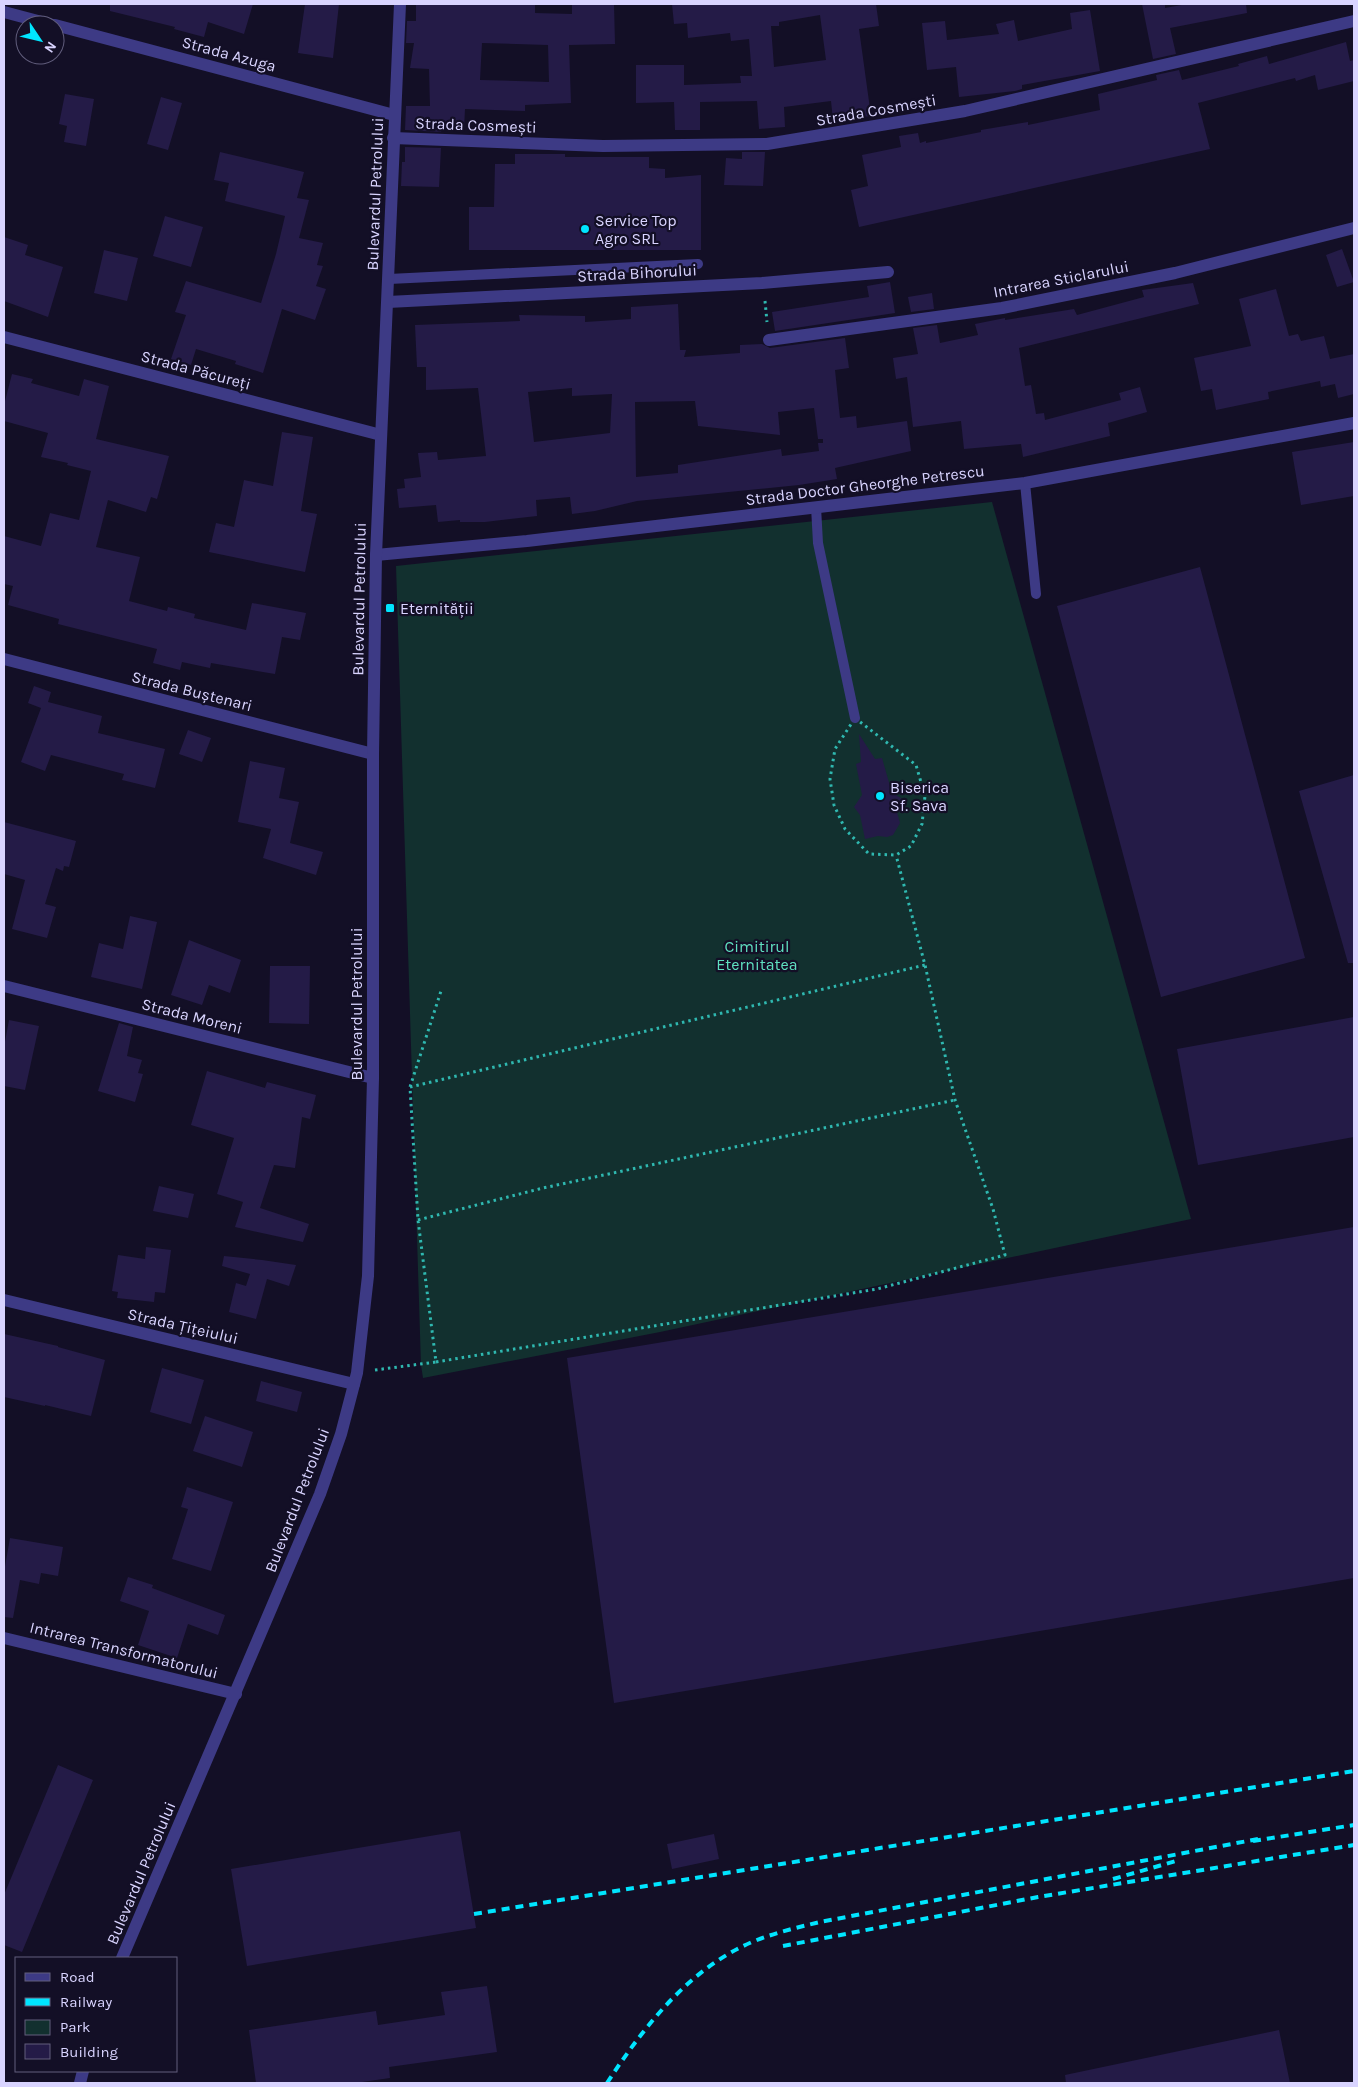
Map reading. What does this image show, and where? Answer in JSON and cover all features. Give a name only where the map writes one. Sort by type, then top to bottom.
[{"type":"street","name":"Bulevardul Petrolului","points":[[122,1957],[320,1494],[341,1434],[355,1378],[368,1276],[373,1078],[373,754],[376,555],[400,4]]},
{"type":"street","name":"Strada Cosmești","points":[[394,138],[603,146],[767,144],[965,111],[1354,21]]},
{"type":"street","name":"Strada Azuga","points":[[65,28],[394,115]]},
{"type":"street","name":"Intrarea Sticlarului","points":[[770,340],[1002,308],[1175,273],[1354,228]]},
{"type":"street","name":"Strada Bihorului","points":[[388,302],[762,283],[888,272]]},
{"type":"street","name":"Strada Păcureți","points":[[4,336],[381,435]]},
{"type":"street","name":"Strada Doctor Gheorghe Petrescu","points":[[376,555],[527,541],[1025,483],[1354,423]]},
{"type":"street","name":"Strada Buștenari","points":[[4,659],[373,754]]},
{"type":"street","name":"Strada Moreni","points":[[4,986],[373,1078]]},
{"type":"street","name":"Strada Țițeiului","points":[[4,1300],[355,1378]]},
{"type":"street","name":"Intrarea Transformatorului","points":[[4,1638],[236,1694]]},
{"type":"lane","points":[[389,279],[698,264]]},
{"type":"lane","points":[[1025,483],[1036,594]]},
{"type":"lane","points":[[816,507],[818,543],[855,718]]},
{"type":"path","points":[[762,283],[770,340]]},
{"type":"path","points":[[855,718],[916,765],[925,796],[922,824],[911,846],[896,855],[869,854],[845,829],[834,805],[830,780],[835,749],[855,718]]},
{"type":"path","points":[[355,1378],[436,1362],[877,1289],[1005,1255],[993,1209],[955,1100],[896,855]]},
{"type":"path","points":[[410,1087],[924,965]]},
{"type":"path","points":[[436,1362],[418,1220],[410,1087],[441,990]]},
{"type":"path","points":[[418,1220],[543,1188],[955,1100]]},
{"type":"green space","name":"Cimitirul Eternitatea","points":[[992,502],[1191,1219],[660,1332],[423,1378],[421,1365],[396,566]]},
{"type":"building","points":[[110,4],[253,4],[244,34],[208,22],[204,37],[174,29],[175,27],[110,11]]},
{"type":"building","points":[[305,4],[339,4],[333,58],[298,53]]},
{"type":"building","points":[[416,4],[535,4],[535,13],[572,14],[572,4],[614,4],[615,44],[569,45],[571,103],[525,105],[525,111],[465,109],[464,129],[442,128],[441,132],[405,130],[406,106],[430,106],[429,69],[410,68],[414,43],[406,43],[407,21],[416,21]],"holes":[[[482,43],[548,45],[549,82],[480,80]]]},
{"type":"building","points":[[672,4],[876,4],[879,26],[859,29],[871,116],[833,120],[831,101],[784,107],[785,127],[759,129],[757,101],[700,102],[700,130],[675,130],[674,102],[636,103],[636,65],[684,65],[684,85],[741,83],[740,76],[752,76],[749,39],[731,41],[730,33],[688,38],[687,23],[674,24]],"holes":[[[820,15],[826,60],[774,67],[771,26],[779,26],[779,22]]]},
{"type":"building","points":[[1142,4],[1165,4],[1165,8],[1187,4],[1246,4],[1247,13],[1170,28],[1176,54],[1153,59]]},
{"type":"building","points":[[1090,10],[1100,71],[1022,85],[1022,89],[1015,91],[959,97],[956,67],[927,70],[922,23],[945,21],[947,40],[999,34],[996,24],[1014,20],[1018,41],[1072,29],[1070,13]]},
{"type":"building","points":[[1346,42],[1350,61],[1354,60],[1354,81],[1318,90],[1315,75],[1296,81],[1295,78],[1198,103],[1210,149],[859,227],[851,190],[868,186],[862,155],[901,147],[899,136],[918,133],[920,143],[926,141],[926,143],[981,132],[981,130],[1028,122],[1028,125],[1100,110],[1098,94],[1157,80],[1156,75],[1179,70],[1182,80],[1239,66],[1238,64],[1267,56],[1269,64]]},
{"type":"building","points":[[65,94],[94,99],[86,146],[64,142],[67,126],[59,124]]},
{"type":"building","points":[[161,97],[182,103],[168,150],[147,144]]},
{"type":"building","points":[[405,147],[441,148],[439,187],[401,186],[402,162],[405,162]]},
{"type":"building","points":[[220,152],[304,172],[297,198],[309,200],[299,238],[323,243],[317,265],[323,266],[316,286],[326,289],[315,320],[282,309],[263,373],[235,364],[236,361],[196,349],[191,365],[171,359],[186,315],[175,312],[186,281],[261,303],[285,216],[225,201],[229,183],[214,180]]},
{"type":"building","points":[[742,152],[765,152],[763,186],[724,185],[726,158],[742,159]]},
{"type":"building","points":[[515,154],[565,154],[565,157],[649,157],[649,168],[665,169],[665,178],[701,175],[701,250],[469,250],[469,207],[494,207],[495,164],[515,164]]},
{"type":"building","points":[[165,216],[203,227],[191,267],[153,256]]},
{"type":"building","points":[[4,237],[28,245],[25,255],[63,267],[48,317],[4,301]]},
{"type":"building","points":[[1342,249],[1354,282],[1337,287],[1326,255]]},
{"type":"building","points":[[104,250],[138,258],[127,301],[94,293]]},
{"type":"building","points":[[890,282],[895,313],[775,331],[772,312],[869,297],[867,286]]},
{"type":"building","points":[[1193,283],[1199,304],[1019,348],[1025,386],[1031,385],[1036,414],[1044,413],[1045,420],[1121,400],[1119,393],[1140,387],[1147,412],[1108,423],[1110,436],[1023,457],[1021,444],[964,449],[961,421],[913,427],[907,377],[896,379],[893,358],[918,354],[913,328],[937,325],[940,343],[978,335],[975,324],[1074,309],[1077,315],[1144,297],[1142,290]]},
{"type":"building","points":[[1276,289],[1289,336],[1298,334],[1301,341],[1324,336],[1330,359],[1354,354],[1354,394],[1338,398],[1335,384],[1321,387],[1320,381],[1268,392],[1269,399],[1216,410],[1212,389],[1201,391],[1194,358],[1251,346],[1239,299]]},
{"type":"building","points":[[932,293],[934,309],[911,312],[908,297]]},
{"type":"building","points":[[678,304],[680,350],[686,350],[684,357],[740,353],[740,345],[762,344],[770,348],[845,338],[849,368],[835,370],[840,418],[856,416],[857,428],[907,421],[911,451],[835,468],[837,479],[799,485],[637,501],[595,511],[572,514],[570,497],[536,500],[537,516],[485,522],[460,522],[460,520],[438,522],[436,505],[399,508],[397,489],[405,488],[404,479],[421,477],[418,453],[437,452],[438,460],[486,456],[478,388],[426,390],[426,367],[417,367],[415,325],[520,321],[519,315],[585,316],[585,322],[631,319],[631,307]],"holes":[[[572,388],[572,396],[612,394],[610,433],[534,442],[528,392]],[[695,401],[698,426],[780,435],[778,412],[814,408],[818,439],[823,439],[823,443],[818,443],[819,451],[782,456],[781,449],[678,465],[678,473],[636,477],[635,402]]]},
{"type":"building","points":[[12,374],[33,379],[31,383],[79,396],[84,379],[109,386],[96,439],[169,456],[157,499],[151,497],[146,512],[108,500],[96,547],[140,557],[129,601],[167,611],[168,607],[195,614],[194,618],[246,630],[252,603],[306,613],[300,640],[282,637],[275,674],[211,663],[210,668],[182,662],[180,670],[153,663],[157,649],[58,624],[59,619],[8,605],[13,586],[4,584],[4,536],[41,546],[50,513],[79,520],[91,471],[67,465],[68,463],[41,457],[48,433],[4,421],[4,405]]},
{"type":"building","points":[[282,432],[313,437],[301,511],[317,514],[305,572],[209,552],[216,523],[234,527],[244,480],[273,486]]},
{"type":"building","points":[[1354,442],[1354,496],[1301,505],[1292,452]]},
{"type":"building","points":[[1200,567],[1305,958],[1161,997],[1057,606]]},
{"type":"building","points":[[34,686],[51,692],[48,702],[102,716],[98,733],[165,749],[155,788],[122,780],[124,774],[51,755],[45,771],[21,762],[41,708],[28,703]]},
{"type":"building","points":[[188,730],[211,738],[202,762],[179,754]]},
{"type":"building","name":"Biserica Sf. Sava","points":[[859,734],[875,759],[882,758],[892,793],[901,798],[902,806],[897,812],[900,823],[893,835],[887,837],[878,836],[865,839],[860,815],[854,807],[862,795],[856,764],[861,762]]},
{"type":"building","points":[[250,761],[285,768],[279,798],[299,802],[290,843],[323,852],[316,875],[263,858],[271,829],[238,822]]},
{"type":"building","points":[[1354,775],[1354,963],[1348,963],[1299,791]]},
{"type":"building","points":[[4,822],[76,841],[69,867],[64,866],[63,871],[56,868],[45,904],[56,907],[47,938],[12,929],[25,880],[4,874]]},
{"type":"building","points":[[130,916],[157,922],[142,989],[91,977],[99,943],[123,949]]},
{"type":"building","points":[[189,940],[241,960],[230,993],[209,985],[202,1005],[171,995]]},
{"type":"building","points":[[270,966],[310,966],[309,1024],[269,1023]]},
{"type":"building","points":[[1354,1017],[1354,1137],[1198,1165],[1177,1049]]},
{"type":"building","points":[[9,1020],[39,1026],[25,1090],[4,1086],[4,1047]]},
{"type":"building","points":[[119,1023],[133,1027],[127,1056],[142,1060],[138,1073],[143,1074],[135,1102],[98,1091]]},
{"type":"building","points":[[207,1071],[265,1088],[267,1082],[316,1095],[310,1119],[302,1117],[295,1168],[274,1165],[260,1208],[309,1224],[303,1242],[235,1227],[243,1202],[217,1194],[234,1138],[191,1125]]},
{"type":"building","points":[[159,1186],[194,1194],[188,1218],[153,1211]]},
{"type":"building","points":[[1354,1227],[1354,1578],[614,1703],[567,1358]]},
{"type":"building","points":[[146,1247],[171,1250],[165,1293],[155,1292],[154,1302],[117,1298],[118,1292],[112,1291],[118,1255],[145,1259]]},
{"type":"building","points":[[224,1256],[296,1265],[289,1286],[267,1279],[256,1319],[229,1312],[236,1283],[246,1286],[250,1274],[222,1266]]},
{"type":"building","points":[[4,1334],[58,1346],[105,1360],[91,1416],[4,1397]]},
{"type":"building","points":[[162,1368],[204,1380],[191,1424],[150,1412]]},
{"type":"building","points":[[261,1381],[302,1392],[297,1412],[256,1401]]},
{"type":"building","points":[[205,1416],[253,1432],[242,1467],[193,1451]]},
{"type":"building","points":[[187,1487],[233,1502],[211,1571],[172,1559],[188,1509],[181,1507]]},
{"type":"building","points":[[10,1538],[63,1547],[58,1576],[41,1573],[39,1584],[20,1580],[13,1618],[4,1617],[4,1572]]},
{"type":"building","points":[[128,1577],[153,1585],[152,1588],[225,1615],[218,1635],[188,1624],[177,1658],[138,1645],[149,1611],[120,1601]]},
{"type":"building","points":[[58,1765],[93,1780],[22,1952],[4,1945],[4,1895]]},
{"type":"building","points":[[460,1831],[476,1928],[247,1966],[231,1869]]},
{"type":"building","points":[[714,1834],[719,1859],[672,1869],[667,1844]]},
{"type":"building","points":[[487,1986],[497,2052],[389,2067],[390,2078],[355,2083],[256,2083],[249,2030],[376,2011],[378,2025],[445,2015],[441,1992]]},
{"type":"building","points":[[1279,2030],[1290,2083],[1066,2083],[1065,2075]]},
{"type":"railway","points":[[474,1914],[1354,1771]]},
{"type":"railway","points":[[1253,1841],[1354,1825]]},
{"type":"railway","points":[[607,2083],[654,2019],[691,1981],[733,1951],[757,1940],[820,1922],[1258,1839]]},
{"type":"railway","points":[[783,1946],[1038,1897],[1354,1845]]},
{"type":"railway","points":[[1113,1879],[1176,1861]]},
{"type":"place","name":"Service Top Agro SRL","points":[[585,229]]},
{"type":"place","name":"Eternității","points":[[390,608]]},
{"type":"place","name":"Biserica Sf. Sava","points":[[880,796]]}]
